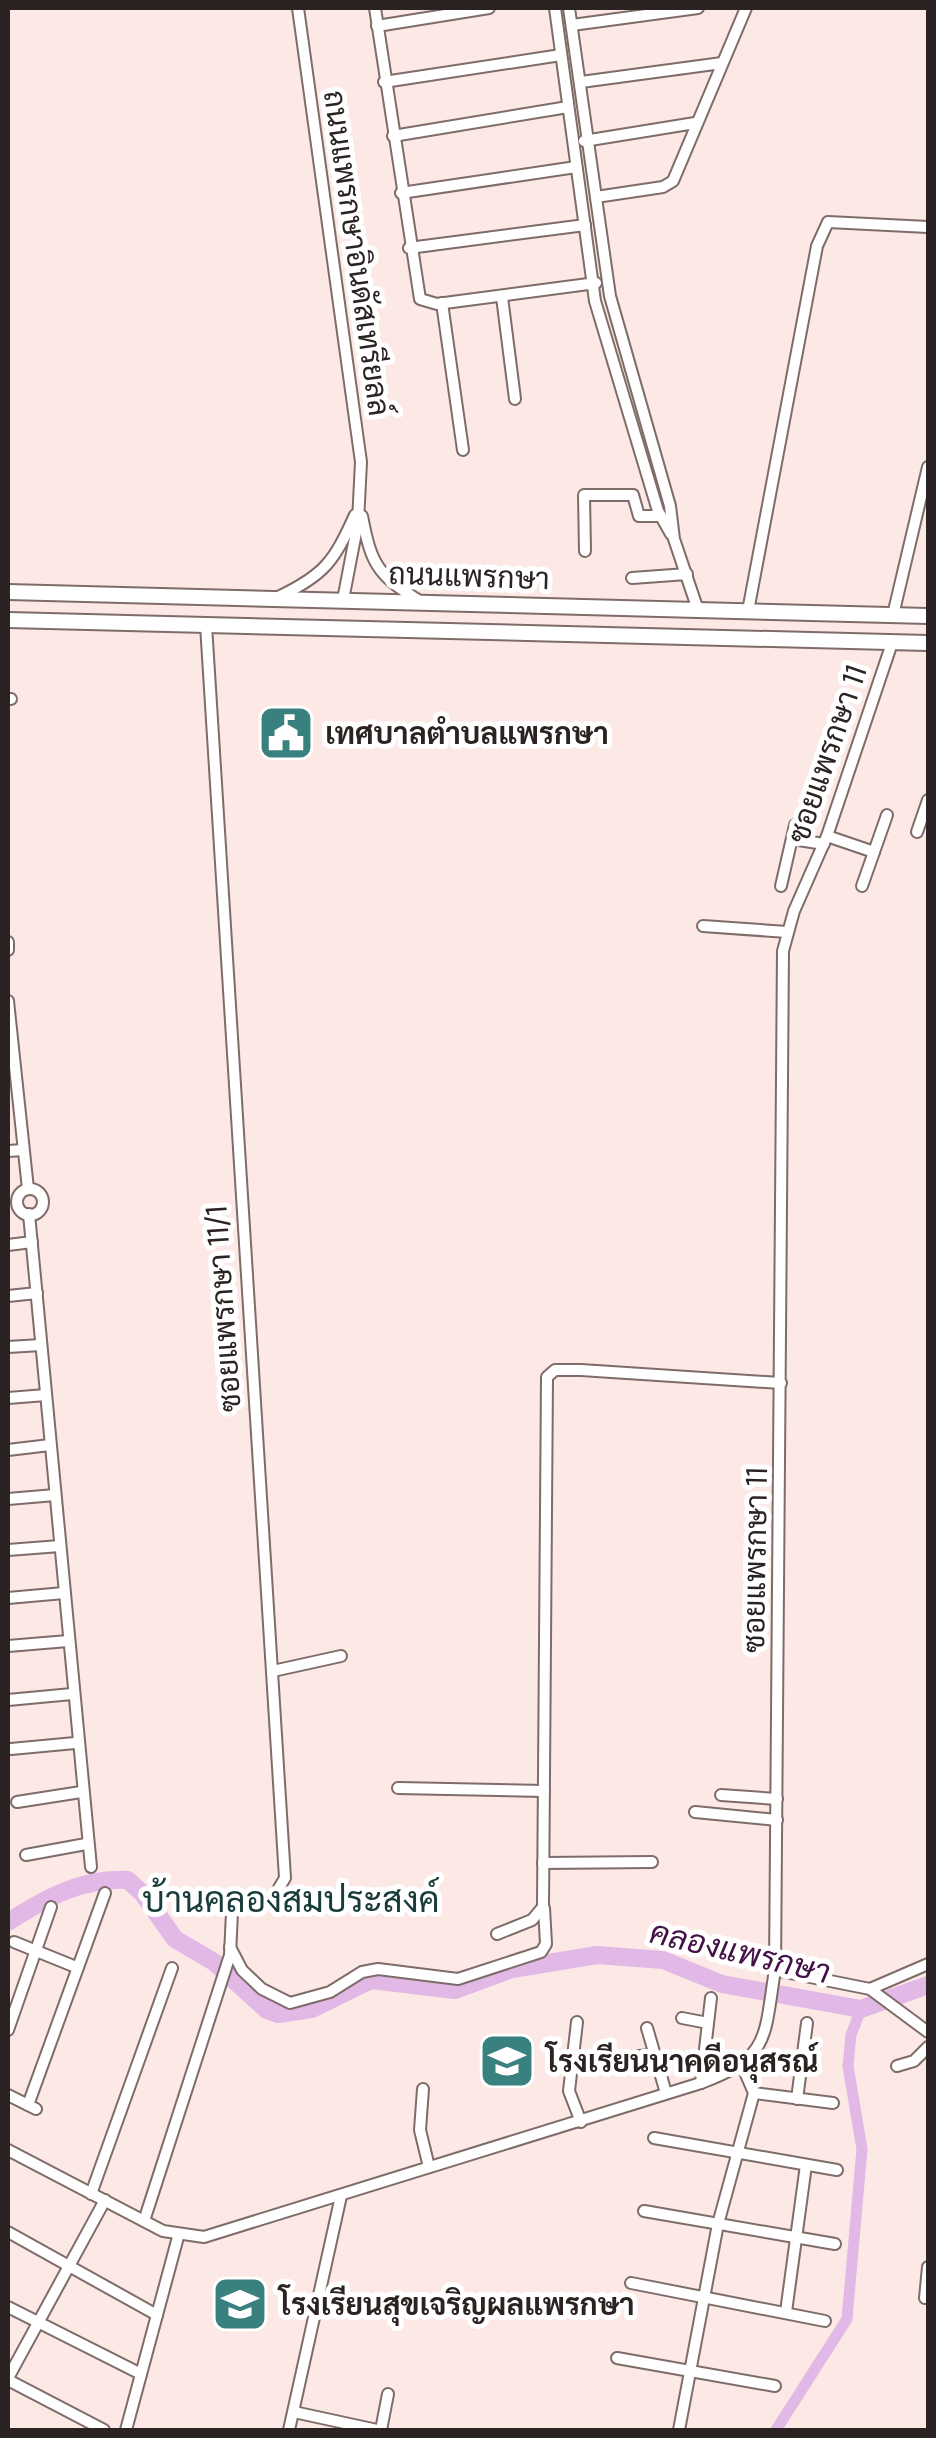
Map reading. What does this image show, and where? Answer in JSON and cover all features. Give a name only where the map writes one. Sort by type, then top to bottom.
[{"type":"main road","name":"ถนนแพรกษา","points":[[8,592],[928,616]]},
{"type":"main road","name":"ถนนแพรกษา","points":[[8,620],[928,643]]},
{"type":"street","name":"ถนนแพรกษาอินดัสเทรียลล์","points":[[298,8],[361,462],[360,505],[343,600]]},
{"type":"street","points":[[374,8],[420,300],[442,304],[608,282]]},
{"type":"street","points":[[376,26],[489,8]]},
{"type":"street","points":[[554,8],[593,284],[661,516],[674,539],[698,610]]},
{"type":"street","points":[[569,8],[608,282],[670,506],[674,539]]},
{"type":"street","points":[[572,25],[698,8]]},
{"type":"street","points":[[596,197],[669,185],[746,8]]},
{"type":"street","points":[[384,82],[561,55]]},
{"type":"street","points":[[580,82],[722,63]]},
{"type":"street","points":[[392,136],[568,107]]},
{"type":"street","points":[[573,142],[695,123]]},
{"type":"street","points":[[401,193],[576,167]]},
{"type":"street","points":[[748,611],[817,246],[828,222],[928,227]]},
{"type":"street","points":[[409,248],[585,225]]},
{"type":"street","points":[[502,297],[515,399]]},
{"type":"street","points":[[442,304],[462,450]]},
{"type":"street","points":[[623,394],[637,391]]},
{"type":"street","points":[[892,615],[928,467]]},
{"type":"street","points":[[585,551],[584,495],[633,496],[640,516],[661,516]]},
{"type":"street","name":"ถนนแพรกษาอินดัสเทรียลล์","points":[[277,598],[311,582],[334,561],[360,505]]},
{"type":"street","name":"ถนนแพรกษาอินดัสเทรียลล์","points":[[360,505],[374,566],[391,584],[421,602]]},
{"type":"street","points":[[632,578],[686,574]]},
{"type":"street","name":"ซอยแพรกษา 11/1","points":[[206,625],[283,1886],[273,1898],[237,1906],[229,1920],[230,1951]]},
{"type":"street","name":"ซอยแพรกษา 11","points":[[742,2065],[760,2045],[774,1975],[781,979],[787,932],[826,840],[892,642]]},
{"type":"street","points":[[917,832],[928,800]]},
{"type":"street","points":[[862,886],[887,816]]},
{"type":"street","points":[[781,886],[795,825]]},
{"type":"street","points":[[792,839],[826,840],[874,852]]},
{"type":"street","points":[[703,926],[787,932]]},
{"type":"street","points":[[8,1001],[13,1100],[28,1189],[17,1204],[28,1214],[32,1242],[80,1792],[90,1867]]},
{"type":"street","points":[[8,1151],[23,1150]]},
{"type":"street","points":[[28,1189],[44,1199],[39,1212],[28,1214]]},
{"type":"street","points":[[8,1245],[32,1242]]},
{"type":"street","points":[[8,1296],[36,1293]]},
{"type":"street","points":[[8,1347],[41,1345]]},
{"type":"street","points":[[230,1951],[242,1970],[262,1989],[278,2001],[295,2003],[330,1992],[363,1971],[378,1969],[458,1979],[540,1952],[546,1944],[543,1863],[549,1373],[616,1371],[781,1383]]},
{"type":"street","points":[[8,1398],[46,1394]]},
{"type":"street","points":[[8,1450],[50,1445]]},
{"type":"street","points":[[8,1500],[55,1495]]},
{"type":"street","points":[[8,1550],[60,1546]]},
{"type":"street","points":[[8,1598],[64,1593]]},
{"type":"street","points":[[8,1646],[68,1641]]},
{"type":"street","points":[[272,1671],[341,1656]]},
{"type":"street","points":[[8,1700],[72,1694]]},
{"type":"street","points":[[12,1748],[76,1743]]},
{"type":"street","points":[[398,1788],[544,1791]]},
{"type":"street","points":[[18,1802],[80,1792]]},
{"type":"street","points":[[722,1795],[777,1799]]},
{"type":"street","points":[[695,1812],[777,1820]]},
{"type":"street","points":[[26,1855],[86,1844]]},
{"type":"street","points":[[543,1863],[652,1862]]},
{"type":"street","points":[[8,2094],[32,2107],[76,1966],[104,1893]]},
{"type":"street","points":[[8,2030],[51,1907]]},
{"type":"street","points":[[496,1934],[532,1920],[544,1907]]},
{"type":"street","points":[[14,1942],[76,1966]]},
{"type":"street","points":[[144,2221],[230,1951]]},
{"type":"street","points":[[873,1993],[928,1964]]},
{"type":"street","points":[[91,2194],[172,1968]]},
{"type":"street","points":[[774,1975],[873,1993],[928,2032]]},
{"type":"street","points":[[8,1986],[20,1992]]},
{"type":"street","points":[[700,2082],[712,1998]]},
{"type":"street","points":[[682,2018],[708,2022]]},
{"type":"street","points":[[578,2022],[569,2091],[580,2122]]},
{"type":"street","points":[[796,2098],[807,2023]]},
{"type":"street","points":[[648,2028],[666,2093]]},
{"type":"street","points":[[898,2066],[914,2062],[928,2047]]},
{"type":"street","points":[[621,2057],[655,2055]]},
{"type":"street","points":[[8,2150],[178,2236],[221,2234],[580,2122],[742,2065],[754,2093],[718,2224],[680,2430]]},
{"type":"street","points":[[423,2089],[420,2130],[429,2167]]},
{"type":"street","points":[[754,2093],[832,2103]]},
{"type":"street","points":[[654,2138],[837,2170]]},
{"type":"street","points":[[786,2312],[806,2165]]},
{"type":"street","points":[[289,2430],[341,2196]]},
{"type":"street","points":[[104,2430],[85,2426],[8,2379],[105,2200]]},
{"type":"street","points":[[644,2210],[835,2244]]},
{"type":"street","points":[[8,2232],[157,2315]]},
{"type":"street","points":[[126,2430],[178,2236]]},
{"type":"street","points":[[925,2298],[928,2267]]},
{"type":"street","points":[[631,2283],[826,2321]]},
{"type":"street","points":[[8,2307],[141,2374]]},
{"type":"street","points":[[617,2358],[775,2386]]},
{"type":"street","points":[[294,2412],[379,2430],[388,2394]]},
{"type":"waterway","name":"คลองแพรกษา","points":[[8,1922],[80,1886],[128,1880],[143,1894],[175,1939],[214,1962],[267,2010],[278,2014],[312,2009],[371,1980],[455,1990],[512,1969],[597,1955],[663,1960],[722,1984],[861,2009],[928,1985]]},
{"type":"waterway","points":[[776,2430],[847,2319],[862,2149],[848,2066],[851,2035],[861,2009]]},
{"type":"place","name":"เทศบาลตำบลแพรกษา","points":[[286,733]]},
{"type":"place","name":"โรงเรียนนาคดีอนุสรณ์","points":[[507,2061]]},
{"type":"place","name":"โรงเรียนสุขเจริญผลแพรกษา","points":[[240,2304]]},
{"type":"district","name":"บ้านคลองสมประสงค์","points":[[291,1900]]}]
